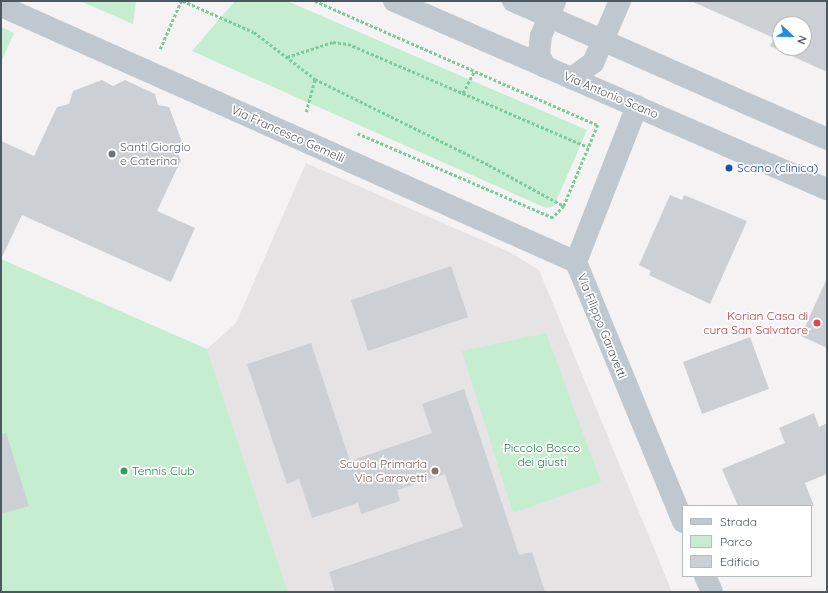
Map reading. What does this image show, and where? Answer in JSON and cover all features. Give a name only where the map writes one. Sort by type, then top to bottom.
[{"type":"street","name":"Via Antonio Scano","points":[[394,1],[827,189]]},
{"type":"street","points":[[513,1],[551,9],[603,40],[827,140]]},
{"type":"street","points":[[572,78],[593,63],[620,1]]},
{"type":"street","name":"Via Francesco Gemelli","points":[[1,6],[576,262]]},
{"type":"street","points":[[545,67],[539,54],[551,9]]},
{"type":"street","name":"Via Filippo Garavetti","points":[[637,106],[576,262],[682,520]]},
{"type":"street","points":[[705,577],[712,592]]},
{"type":"path","points":[[160,49],[182,1],[254,32],[315,79],[489,165],[564,206]]},
{"type":"path","points":[[315,1],[598,125],[564,206],[553,218],[350,130]]},
{"type":"path","points":[[286,57],[333,42],[348,44],[588,147]]},
{"type":"path","points":[[153,46],[167,52]]},
{"type":"path","points":[[463,93],[474,71]]},
{"type":"path","points":[[306,112],[315,79]]},
{"type":"path","points":[[299,109],[313,115]]},
{"type":"shaded area","name":"Scuola Primaria Via Garavetti","points":[[306,163],[509,252],[539,270],[672,592],[288,592],[207,349],[236,323]]},
{"type":"green space","points":[[80,1],[136,1],[133,24]]},
{"type":"green space","points":[[235,1],[287,1],[587,130],[554,206],[546,208],[192,51]]},
{"type":"green space","points":[[1,27],[14,33],[1,62]]},
{"type":"green space","name":"Tennis Club","points":[[1,259],[207,349],[288,592],[1,592]]},
{"type":"green space","name":"Piccolo Bosco dei giusti","points":[[546,333],[601,482],[513,513],[462,351]]},
{"type":"building","points":[[691,1],[827,1],[827,72],[792,56],[812,56],[812,16],[772,16],[772,37]]},
{"type":"building","name":"Santi Giorgio e Caterina","points":[[102,80],[113,86],[125,80],[155,94],[158,105],[169,107],[182,142],[176,150],[181,160],[157,211],[195,228],[171,282],[22,215],[1,259],[1,141],[34,156],[57,107],[69,104],[73,91]]},
{"type":"building","points":[[670,195],[682,200],[684,195],[747,221],[710,304],[649,275],[651,271],[639,265]]},
{"type":"building","points":[[451,266],[468,317],[368,351],[351,300]]},
{"type":"building","name":"Korian Casa di cura San Salvatore","points":[[827,278],[827,348],[801,336]]},
{"type":"building","points":[[750,337],[769,389],[702,414],[683,362]]},
{"type":"building","points":[[311,343],[350,461],[432,433],[422,404],[464,389],[519,555],[532,552],[545,592],[335,592],[329,572],[463,527],[445,474],[397,490],[400,501],[361,514],[358,503],[312,518],[299,479],[287,484],[247,364]]},
{"type":"building","points":[[814,413],[819,427],[827,423],[827,474],[805,483],[814,506],[738,505],[722,469],[785,443],[779,428]]},
{"type":"building","points":[[6,433],[29,506],[1,514],[1,434]]},
{"type":"place","name":"Santi Giorgio e Caterina","points":[[112,154]]},
{"type":"place","name":"Scano (clinica)","points":[[729,168]]},
{"type":"place","name":"Korian Casa di cura San Salvatore","points":[[817,323]]},
{"type":"place","name":"Tennis Club","points":[[124,471]]},
{"type":"place","name":"Scuola Primaria Via Garavetti","points":[[435,471]]}]
